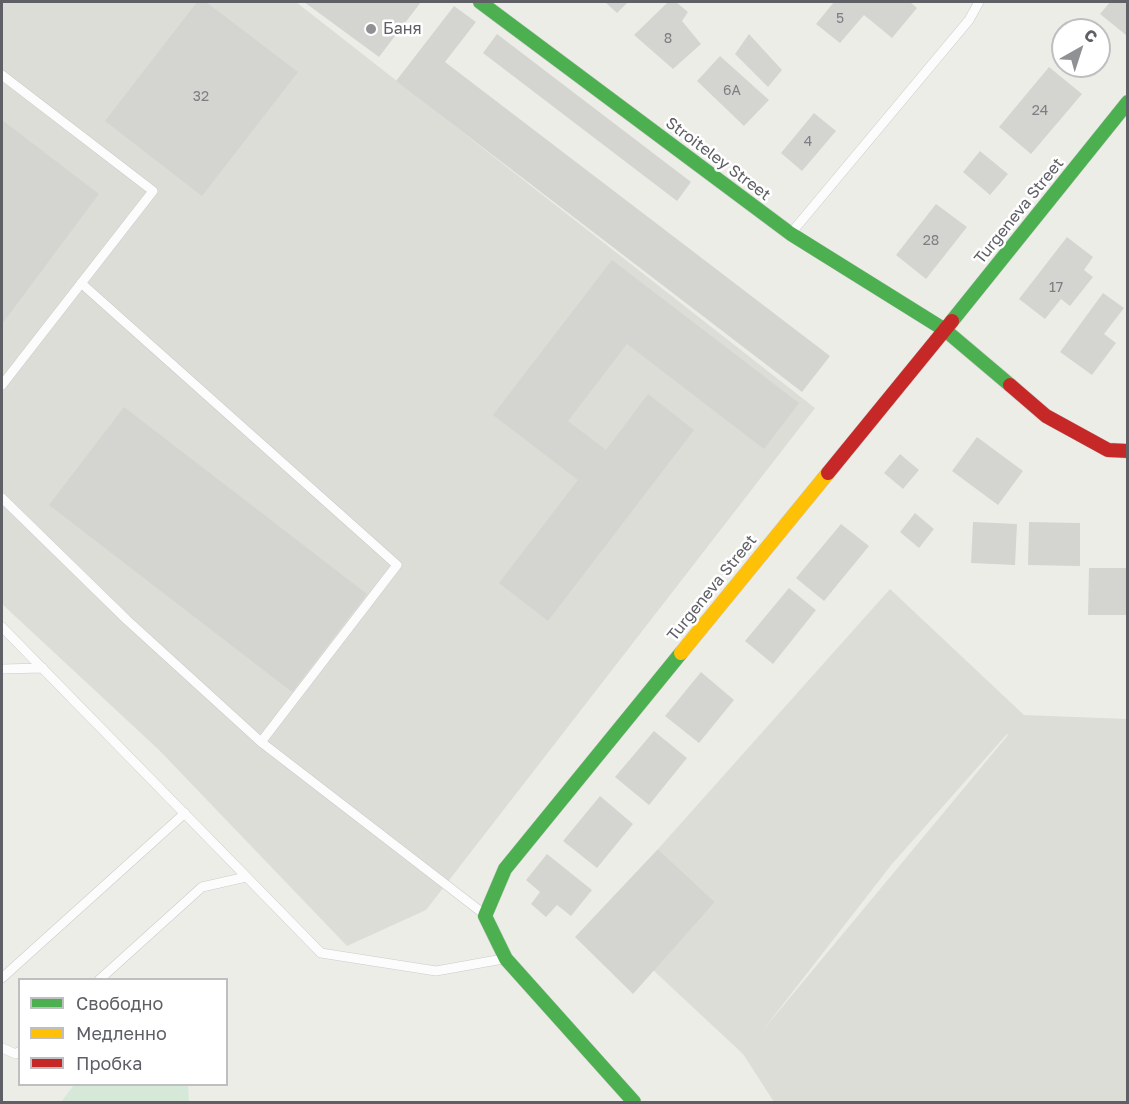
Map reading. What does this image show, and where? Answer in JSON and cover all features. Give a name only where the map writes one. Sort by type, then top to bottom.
[{"type":"street","name":"Stroiteley Street","points":[[480,2],[791,234],[945,330],[1046,416],[1108,450],[1128,451]]},
{"type":"street","name":"Turgeneva Street","points":[[485,916],[505,869],[1128,102]]},
{"type":"street","points":[[485,916],[506,959],[634,1102]]},
{"type":"lane","points":[[791,234],[969,20],[979,2]]},
{"type":"lane","points":[[2,75],[153,191],[2,385]]},
{"type":"lane","points":[[81,283],[397,565],[261,742]]},
{"type":"lane","points":[[2,498],[127,620],[261,742],[485,916]]},
{"type":"lane","points":[[2,627],[321,953],[436,971],[506,959]]},
{"type":"lane","points":[[2,669],[43,668]]},
{"type":"lane","points":[[2,978],[185,813]]},
{"type":"lane","points":[[101,978],[202,887],[246,877]]},
{"type":"lane","points":[[2,1048],[16,1054],[18,1052]]},
{"type":"shaded area","points":[[2,2],[296,2],[815,408],[426,910],[347,946],[159,750],[2,604]]},
{"type":"shaded area","points":[[890,589],[1024,715],[1127,719],[1127,1102],[774,1102],[743,1054],[653,970],[715,902],[658,849]],"holes":[[[1008,735],[763,1030],[892,864]]]},
{"type":"green space","points":[[73,1086],[188,1086],[189,1102],[61,1102]]},
{"type":"building","points":[[197,2],[206,2],[298,72],[202,196],[105,121]]},
{"type":"building","name":"Баня","points":[[304,2],[421,2],[379,57]]},
{"type":"building","points":[[605,2],[628,2],[617,13]]},
{"type":"building","points":[[668,2],[676,2],[688,12],[682,21],[701,44],[673,69],[634,35]]},
{"type":"building","points":[[834,2],[910,2],[917,8],[892,38],[864,15],[840,43],[816,24]]},
{"type":"building","points":[[1110,2],[1128,2],[1126,35],[1111,23],[1111,18],[1105,18],[1100,14]]},
{"type":"building","points":[[454,6],[476,22],[445,62],[830,356],[802,392],[396,81]]},
{"type":"building","points":[[497,34],[691,182],[677,201],[483,53]]},
{"type":"building","points":[[749,34],[782,70],[768,87],[735,54]]},
{"type":"building","points":[[720,56],[769,100],[744,126],[697,81]]},
{"type":"building","points":[[1049,67],[1051,78],[1062,78],[1082,94],[1031,154],[999,127]]},
{"type":"building","points":[[814,113],[836,131],[802,171],[781,153]]},
{"type":"building","points":[[2,120],[99,194],[2,324]]},
{"type":"building","points":[[980,151],[1008,174],[990,195],[963,172]]},
{"type":"building","points":[[936,204],[967,227],[926,279],[896,255]]},
{"type":"building","points":[[1067,237],[1093,257],[1084,270],[1093,277],[1070,306],[1061,299],[1045,319],[1019,299]]},
{"type":"building","points":[[612,260],[799,403],[764,449],[627,344],[568,421],[606,450],[648,394],[694,430],[548,621],[499,583],[578,480],[493,415]]},
{"type":"building","points":[[1103,293],[1124,308],[1104,334],[1116,343],[1092,375],[1060,352]]},
{"type":"building","points":[[124,407],[367,594],[292,692],[49,505]]},
{"type":"building","points":[[977,437],[1023,471],[998,505],[952,471]]},
{"type":"building","points":[[900,454],[919,470],[903,489],[884,473]]},
{"type":"building","points":[[915,513],[934,529],[919,548],[900,532]]},
{"type":"building","points":[[973,522],[1017,524],[1015,565],[971,563]]},
{"type":"building","points":[[1029,522],[1080,523],[1080,566],[1028,565]]},
{"type":"building","points":[[841,524],[869,546],[824,601],[796,578]]},
{"type":"building","points":[[1089,568],[1128,568],[1128,615],[1088,615]]},
{"type":"building","points":[[789,588],[816,610],[773,664],[745,641]]},
{"type":"building","points":[[701,672],[734,700],[699,743],[665,716]]},
{"type":"building","points":[[654,731],[687,758],[649,805],[615,777]]},
{"type":"building","points":[[600,796],[633,824],[597,868],[563,841]]},
{"type":"building","points":[[658,849],[715,902],[633,994],[575,937]]},
{"type":"building","points":[[547,854],[592,890],[571,916],[557,905],[546,917],[531,904],[540,892],[526,880]]},
{"type":"traffic: fast","points":[[480,2],[791,234],[945,330],[1010,385]]},
{"type":"traffic: fast","points":[[952,321],[1128,102]]},
{"type":"traffic: fast","points":[[634,1102],[506,959],[485,916],[505,869],[681,653]]},
{"type":"traffic: slow","points":[[681,653],[828,473]]},
{"type":"traffic: jam","points":[[828,473],[952,321]]},
{"type":"traffic: jam","points":[[1010,385],[1046,416],[1108,450],[1128,451]]},
{"type":"place","name":"Баня","points":[[371,29]]}]
